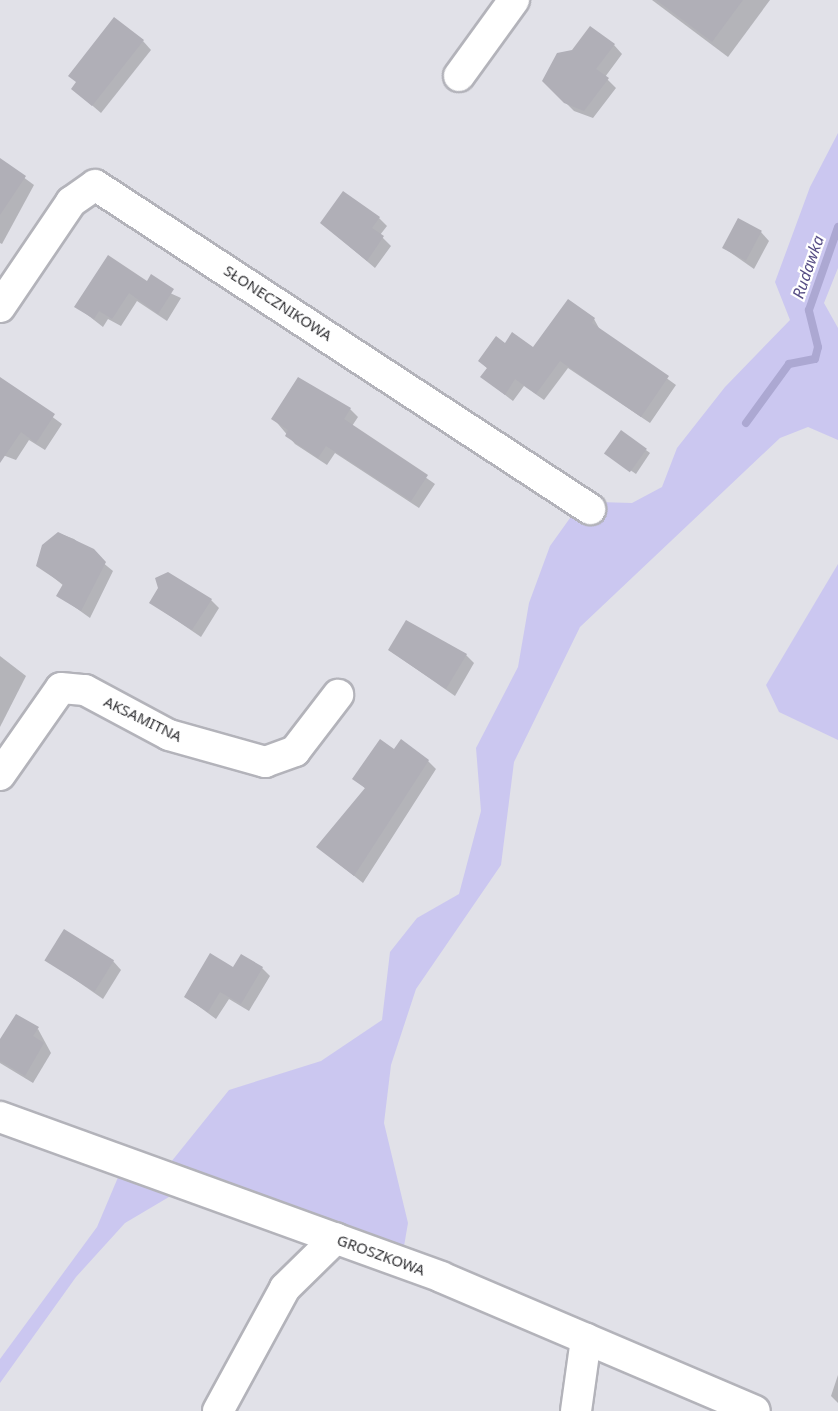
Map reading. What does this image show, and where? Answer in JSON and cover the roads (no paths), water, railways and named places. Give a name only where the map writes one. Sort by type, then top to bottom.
[{"type":"street","points":[[459,76],[514,0]]},
{"type":"street","name":"SŁONECZNIKOWA","points":[[0,307],[71,202],[95,186],[590,509]]},
{"type":"street","name":"AKSAMITNA","points":[[0,775],[61,688],[85,690],[169,735],[265,762],[295,751],[338,695]]},
{"type":"street","name":"GROSZKOWA","points":[[0,1117],[336,1238],[755,1411]]},
{"type":"street","points":[[218,1411],[281,1294],[298,1269],[336,1238]]},
{"type":"street","points":[[576,1411],[586,1340]]},
{"type":"waterway","name":"Rudawka","points":[[746,423],[789,364],[815,359],[818,347],[809,310],[838,227]]}]
